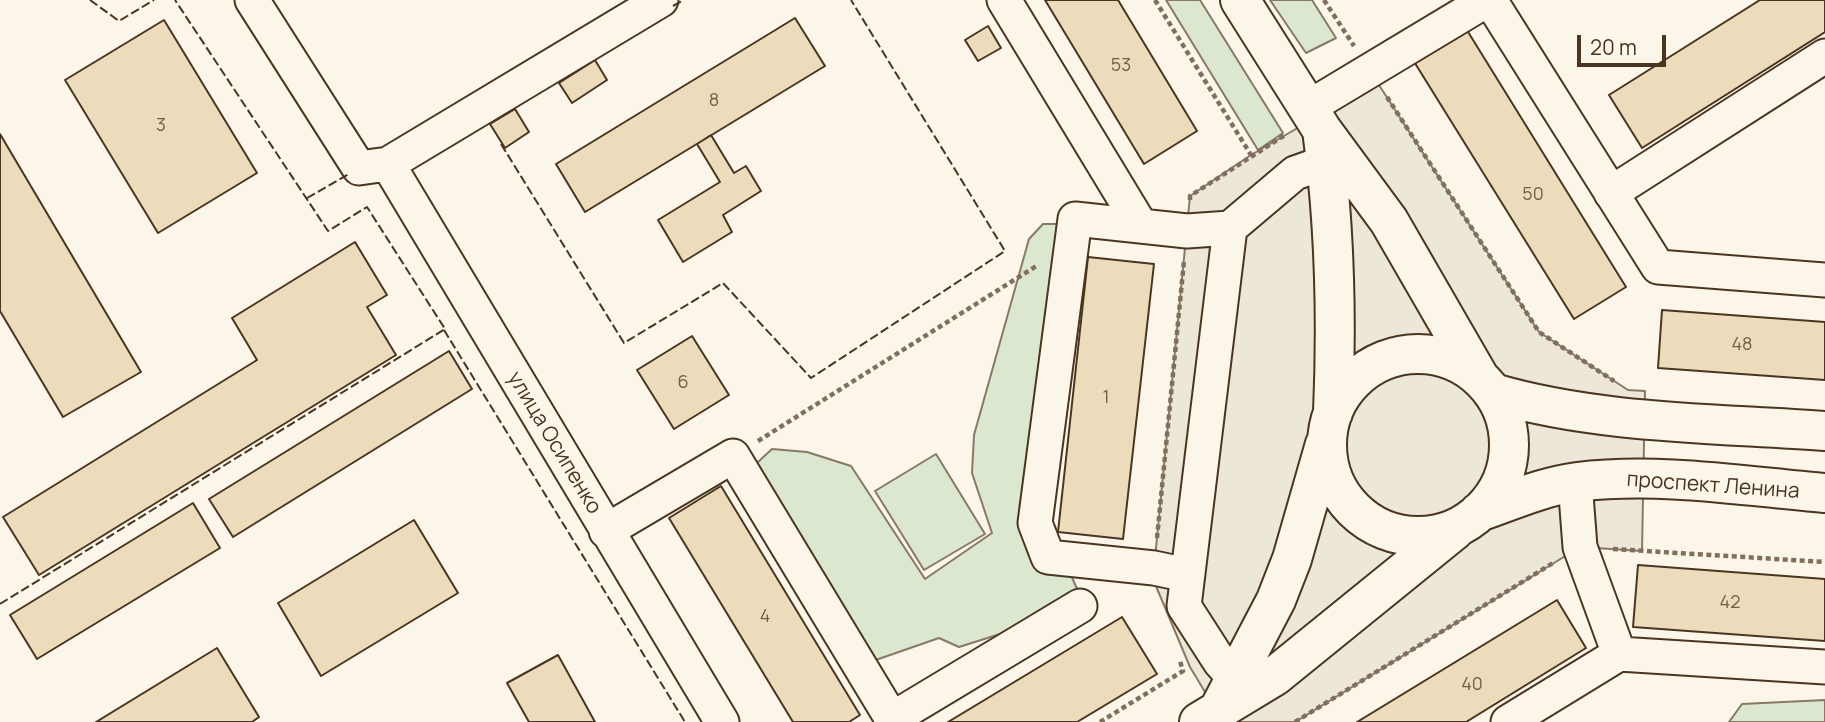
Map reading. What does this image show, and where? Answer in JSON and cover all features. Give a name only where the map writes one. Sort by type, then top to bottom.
[{"type":"main road","points":[[1240,0],[1319,133],[1389,221],[1503,413],[1509,434],[1504,476],[1493,496],[1470,519],[1441,533],[1419,536],[1397,534],[1377,526],[1358,514],[1343,497],[1330,467],[1330,424],[1337,330],[1319,133]]},
{"type":"main road","points":[[1218,704],[1259,636],[1292,559],[1330,424],[1343,393],[1358,377],[1396,356],[1440,356],[1461,365],[1486,385],[1541,407],[1591,415],[1825,431]]},
{"type":"main road","name":"проспект Ленина","points":[[1218,704],[1275,676],[1470,519],[1531,493],[1575,482],[1647,478],[1825,493]]},
{"type":"street","points":[[253,0],[359,168],[388,163],[662,0]]},
{"type":"street","points":[[1004,0],[1141,226]]},
{"type":"street","points":[[1187,575],[1154,568],[1048,557],[1035,523],[1075,219],[1187,231],[1230,228],[1296,173],[1319,133],[1370,70],[1489,0],[1658,267],[1825,280]]},
{"type":"street","points":[[1611,193],[1825,57]]},
{"type":"street","name":"улица Осипенко","points":[[388,163],[722,722]]},
{"type":"street","points":[[1218,704],[1220,662],[1184,606],[1230,228]]},
{"type":"street","points":[[606,531],[733,456],[892,719],[1080,606]]},
{"type":"street","points":[[1575,482],[1580,547],[1619,654]]},
{"type":"street","points":[[1508,722],[1619,654],[1825,667]]},
{"type":"path","points":[[1154,568],[1190,196],[1251,155],[1155,0]]},
{"type":"path","points":[[1324,0],[1539,332],[1617,383]]},
{"type":"path","points":[[733,456],[1071,244]]},
{"type":"path","points":[[1295,722],[1580,547],[1825,562]]},
{"type":"path","points":[[1100,722],[1183,671],[1179,658]]},
{"type":"green space","points":[[1166,0],[1200,0],[1283,133],[1258,150]]},
{"type":"green space","points":[[1270,0],[1312,0],[1336,38],[1306,53]]},
{"type":"green space","points":[[1043,224],[1057,224],[1066,235],[1027,530],[1070,573],[1078,591],[1041,621],[959,647],[939,638],[870,662],[757,475],[758,462],[772,449],[807,452],[851,466],[925,579],[992,533],[972,473],[974,435],[1029,239]]},
{"type":"green space","points":[[936,454],[985,534],[924,570],[875,491]]},
{"type":"green space","points":[[1825,700],[1825,722],[1729,722],[1742,704]]},
{"type":"shaded area","points":[[1377,82],[1539,332],[1628,390],[1645,391],[1642,551],[1580,547],[1295,722],[1223,722],[1190,667],[1153,579],[1190,196],[1251,155]]},
{"type":"building","points":[[1045,0],[1118,0],[1197,131],[1144,164]]},
{"type":"building","points":[[1760,0],[1825,0],[1825,32],[1642,148],[1609,95]]},
{"type":"building","points":[[795,18],[825,66],[585,212],[556,164]]},
{"type":"building","points":[[164,20],[257,173],[158,233],[65,80]]},
{"type":"building","points":[[988,26],[1001,48],[978,61],[965,40]]},
{"type":"building","points":[[1465,27],[1626,287],[1574,319],[1413,60]]},
{"type":"building","points":[[595,60],[607,80],[572,103],[559,83]]},
{"type":"building","points":[[515,109],[529,132],[505,148],[490,124]]},
{"type":"building","points":[[0,134],[141,372],[63,417],[0,311]]},
{"type":"building","points":[[711,135],[734,173],[746,166],[761,191],[723,215],[732,232],[683,262],[658,220],[720,182],[697,144]]},
{"type":"building","points":[[355,242],[387,295],[367,307],[396,355],[39,575],[3,517],[257,360],[232,318]]},
{"type":"building","points":[[1088,257],[1154,264],[1123,539],[1058,532]]},
{"type":"building","points":[[1662,310],[1825,322],[1825,380],[1658,368]]},
{"type":"building","points":[[692,336],[729,395],[674,429],[637,370]]},
{"type":"building","points":[[449,351],[472,389],[233,537],[209,499]]},
{"type":"building","points":[[721,486],[860,715],[849,722],[793,722],[669,518]]},
{"type":"building","points":[[193,503],[220,548],[37,659],[10,615]]},
{"type":"building","points":[[414,520],[458,593],[321,676],[278,603]]},
{"type":"building","points":[[1638,565],[1825,579],[1825,641],[1633,627]]},
{"type":"building","points":[[1557,600],[1586,648],[1466,722],[1357,722]]},
{"type":"building","points":[[1122,617],[1157,674],[1077,722],[948,722]]},
{"type":"building","points":[[217,648],[259,717],[252,722],[96,722]]},
{"type":"building","points":[[558,655],[595,722],[529,722],[507,683]]},
{"type":"fence","points":[[90,0],[119,21],[154,0]]},
{"type":"fence","points":[[0,604],[445,329],[367,207],[328,231],[175,0]]},
{"type":"fence","points":[[673,6],[684,0]]},
{"type":"fence","points":[[501,144],[624,343],[723,283],[811,378],[1005,251],[851,0]]},
{"type":"fence","points":[[307,198],[349,174]]},
{"type":"fence","points":[[444,330],[685,722]]}]
